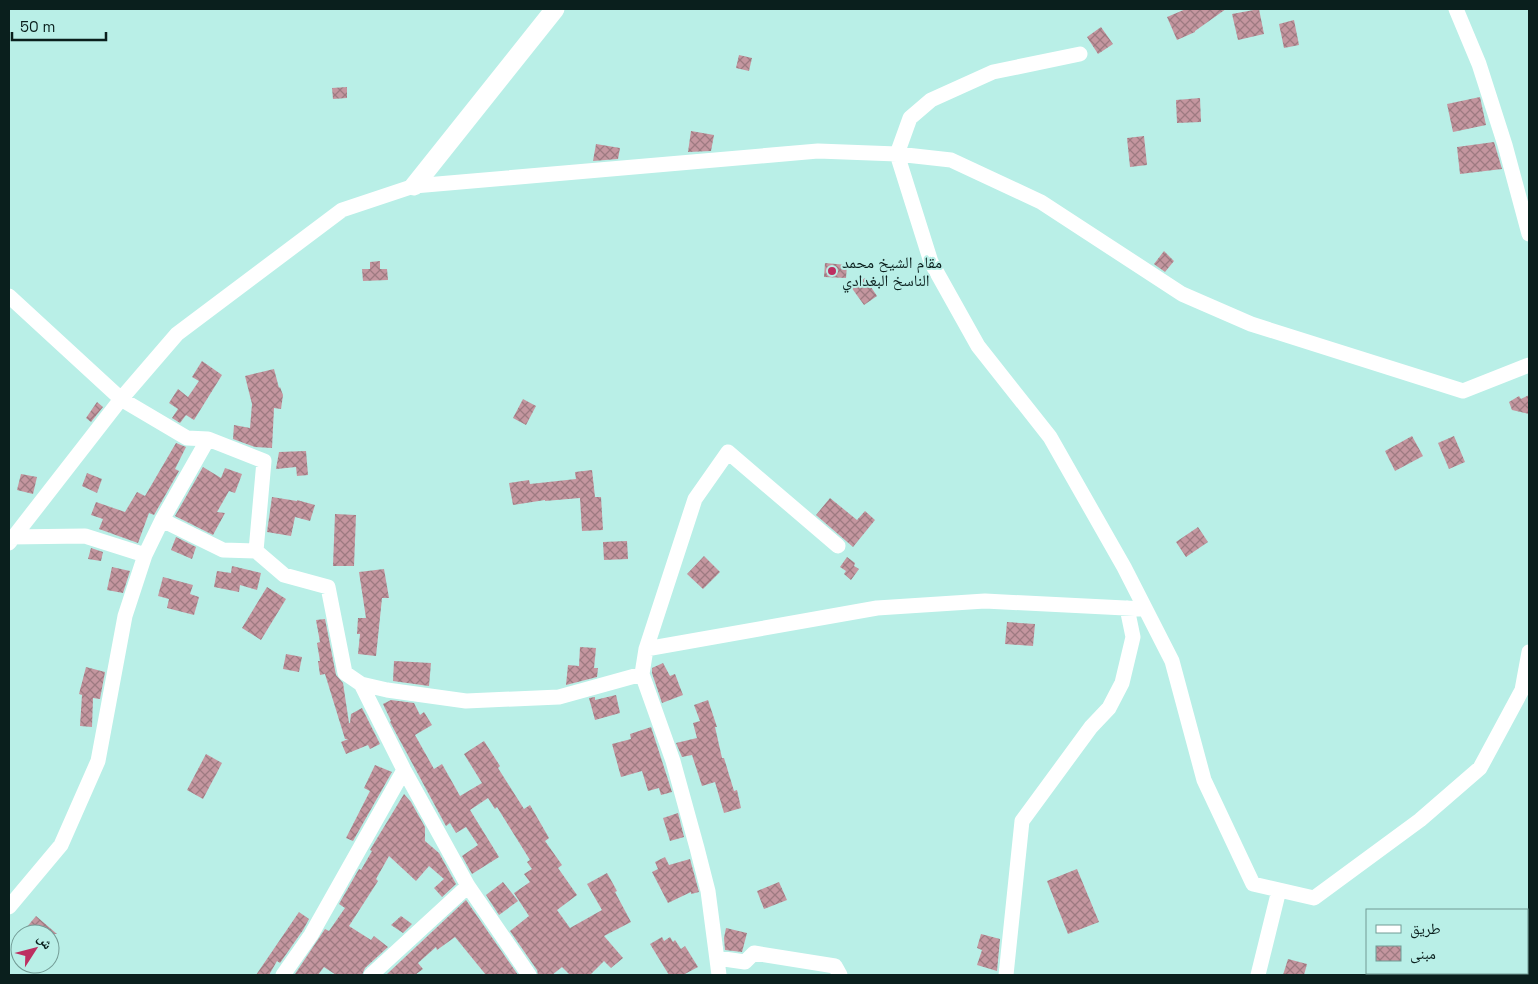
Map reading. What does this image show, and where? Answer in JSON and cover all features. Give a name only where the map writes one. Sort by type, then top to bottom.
[{"type":"street","points":[[414,186],[555,9]]},
{"type":"street","points":[[1456,9],[1479,64],[1505,146],[1529,234]]},
{"type":"street","points":[[1080,54],[993,72],[931,100],[910,118],[897,154],[931,262],[978,346],[1050,437],[1124,567],[1172,661],[1204,780],[1253,884],[1314,898],[1420,820],[1480,768],[1522,690],[1529,652]]},
{"type":"street","points":[[10,539],[121,399],[177,334],[342,210],[414,186],[818,151],[897,154],[951,160],[1032,198],[1182,294],[1251,324],[1464,391],[1529,365]]},
{"type":"street","points":[[9,296],[121,399],[187,438],[208,439],[264,461],[256,551]]},
{"type":"street","points":[[9,907],[61,845],[98,761],[125,616],[145,555],[162,520],[208,439]]},
{"type":"street","points":[[719,975],[708,891],[700,856],[673,761],[642,674],[646,649],[695,500],[728,452],[838,546]]},
{"type":"street","points":[[162,520],[223,550],[256,551],[284,575],[328,587],[345,673],[361,684],[387,690],[466,701],[559,697],[642,674]]},
{"type":"street","points":[[10,539],[85,536],[145,555]]},
{"type":"street","points":[[646,649],[877,608],[985,601],[1145,609]]},
{"type":"street","points":[[1006,975],[1022,822],[1091,727],[1109,708],[1122,683],[1133,637],[1128,608]]},
{"type":"street","points":[[361,684],[404,770],[468,886],[529,975]]},
{"type":"street","points":[[283,975],[311,935],[404,770]]},
{"type":"street","points":[[371,975],[468,886]]},
{"type":"street","points":[[1258,975],[1279,890]]},
{"type":"street","points":[[716,958],[745,962],[754,953],[835,966],[840,975]]},
{"type":"building","points":[[1186,9],[1226,9],[1195,32],[1177,40],[1167,17]]},
{"type":"building","points":[[1259,9],[1264,34],[1238,40],[1232,14]]},
{"type":"building","points":[[1294,20],[1299,45],[1284,48],[1279,24]]},
{"type":"building","points":[[1101,27],[1113,44],[1098,54],[1087,37]]},
{"type":"building","points":[[739,55],[752,58],[749,71],[736,68]]},
{"type":"building","points":[[347,87],[347,98],[333,99],[332,88]]},
{"type":"building","points":[[1480,97],[1486,125],[1453,132],[1447,104]]},
{"type":"building","points":[[1200,98],[1201,122],[1177,123],[1176,100]]},
{"type":"building","points":[[691,131],[714,135],[711,151],[688,152]]},
{"type":"building","points":[[1144,136],[1147,165],[1130,167],[1127,138]]},
{"type":"building","points":[[1494,142],[1502,169],[1460,174],[1457,147]]},
{"type":"building","points":[[596,144],[620,148],[618,159],[593,161]]},
{"type":"building","points":[[1164,251],[1174,261],[1165,272],[1154,264]]},
{"type":"building","points":[[380,261],[380,269],[387,269],[388,280],[363,281],[362,269],[370,269],[370,262]]},
{"type":"building","points":[[825,263],[847,265],[846,278],[824,277]]},
{"type":"building","points":[[865,278],[877,296],[864,305],[851,287]]},
{"type":"building","points":[[202,361],[222,375],[194,420],[186,415],[180,423],[172,418],[178,409],[169,403],[178,389],[188,397],[199,381],[192,377]]},
{"type":"building","points":[[274,369],[283,395],[281,409],[274,408],[272,448],[255,447],[233,439],[234,425],[250,428],[252,404],[245,376]]},
{"type":"building","points":[[1529,395],[1529,414],[1512,410],[1509,402],[1519,396],[1521,399]]},
{"type":"building","points":[[523,399],[536,406],[526,425],[513,418]]},
{"type":"building","points":[[97,402],[103,407],[91,422],[86,418]]},
{"type":"building","points":[[1412,436],[1423,456],[1395,471],[1385,451]]},
{"type":"building","points":[[1454,436],[1465,462],[1449,469],[1438,443]]},
{"type":"building","points":[[176,443],[186,447],[175,469],[179,471],[154,515],[149,513],[138,543],[99,529],[103,519],[91,515],[96,502],[125,512],[137,492],[145,496]]},
{"type":"building","points":[[306,451],[308,475],[297,476],[296,467],[276,469],[279,452]]},
{"type":"building","points":[[203,467],[221,478],[225,468],[242,474],[235,493],[229,491],[217,512],[225,513],[213,535],[175,516]]},
{"type":"building","points":[[592,470],[595,497],[601,497],[603,530],[582,531],[580,498],[545,500],[513,505],[509,483],[529,480],[530,484],[576,479],[575,472]]},
{"type":"building","points":[[87,473],[102,479],[97,493],[82,486]]},
{"type":"building","points":[[21,474],[37,477],[33,494],[17,490]]},
{"type":"building","points":[[272,497],[297,500],[315,505],[310,521],[295,517],[291,536],[267,532]]},
{"type":"building","points":[[830,498],[857,520],[865,511],[875,520],[853,547],[816,515]]},
{"type":"building","points":[[335,514],[356,515],[354,566],[333,566]]},
{"type":"building","points":[[1198,527],[1208,542],[1186,557],[1176,542]]},
{"type":"building","points":[[176,537],[196,547],[192,559],[171,550]]},
{"type":"building","points":[[627,541],[628,559],[604,560],[603,542]]},
{"type":"building","points":[[91,548],[103,552],[101,561],[88,559]]},
{"type":"building","points":[[704,556],[720,572],[703,589],[687,574]]},
{"type":"building","points":[[847,557],[859,569],[851,580],[844,574],[846,571],[840,567]]},
{"type":"building","points":[[232,566],[261,573],[257,590],[240,585],[239,592],[214,587],[217,571],[231,573]]},
{"type":"building","points":[[112,567],[130,571],[123,593],[107,590]]},
{"type":"building","points":[[384,569],[389,598],[382,598],[376,656],[358,654],[360,634],[357,634],[358,618],[366,618],[359,572]]},
{"type":"building","points":[[163,577],[193,585],[190,594],[199,597],[194,615],[167,608],[169,599],[158,596]]},
{"type":"building","points":[[267,587],[286,599],[261,640],[242,628]]},
{"type":"building","points":[[325,619],[336,675],[343,683],[349,723],[351,714],[362,708],[380,744],[370,749],[368,745],[346,754],[341,742],[348,739],[345,739],[325,674],[320,675],[318,661],[320,661],[317,643],[320,642],[316,620]]},
{"type":"building","points":[[1007,622],[1035,624],[1033,646],[1005,644]]},
{"type":"building","points":[[580,647],[596,648],[594,668],[598,668],[597,677],[566,685],[568,665],[579,666]]},
{"type":"building","points":[[286,654],[302,657],[299,672],[283,669]]},
{"type":"building","points":[[394,661],[431,663],[429,686],[393,681]]},
{"type":"building","points":[[663,663],[670,676],[675,674],[683,695],[662,703],[652,668]]},
{"type":"building","points":[[86,667],[105,672],[100,699],[93,698],[92,727],[80,726],[82,695],[79,694]]},
{"type":"building","points":[[616,695],[620,713],[595,720],[589,698],[595,697],[595,700]]},
{"type":"building","points":[[391,700],[414,703],[420,715],[424,712],[432,725],[415,735],[434,769],[442,764],[460,796],[482,783],[464,754],[484,741],[500,766],[498,768],[524,809],[530,805],[549,838],[545,841],[562,865],[558,868],[577,895],[557,910],[570,928],[602,910],[587,884],[607,873],[631,922],[604,936],[623,958],[611,968],[604,961],[590,975],[570,975],[562,967],[552,975],[538,975],[537,970],[510,931],[529,916],[514,893],[530,882],[524,874],[532,869],[527,862],[530,860],[497,807],[495,809],[488,798],[470,810],[499,857],[472,874],[462,856],[478,845],[466,827],[456,833],[450,823],[446,826],[390,722],[383,704]]},
{"type":"building","points":[[708,700],[717,727],[715,727],[722,758],[724,758],[734,791],[737,790],[741,808],[724,813],[715,782],[702,786],[692,755],[682,757],[676,743],[697,738],[693,723],[700,721],[694,705]]},
{"type":"building","points":[[651,727],[672,792],[661,795],[659,788],[648,791],[642,771],[621,777],[612,744],[631,739],[630,734]]},
{"type":"building","points":[[206,754],[222,763],[203,799],[187,790]]},
{"type":"building","points":[[375,765],[392,772],[353,841],[346,838],[370,791],[364,788]]},
{"type":"building","points":[[404,794],[411,802],[425,827],[425,841],[439,853],[456,884],[442,897],[434,888],[444,879],[429,866],[416,881],[389,856],[376,879],[378,881],[349,926],[371,940],[374,936],[388,947],[365,968],[362,975],[336,975],[324,967],[318,975],[295,974],[325,929],[329,931],[345,908],[339,904],[359,869],[361,870],[372,851],[370,850]]},
{"type":"building","points":[[678,813],[684,837],[670,841],[663,818]]},
{"type":"building","points":[[665,857],[669,865],[690,859],[699,892],[691,894],[691,892],[668,903],[652,872],[658,869],[655,862]]},
{"type":"building","points":[[1077,869],[1099,922],[1068,934],[1047,881]]},
{"type":"building","points":[[503,882],[518,901],[499,915],[486,895]]},
{"type":"building","points":[[779,882],[787,900],[764,909],[757,891]]},
{"type":"building","points":[[466,900],[518,975],[486,975],[455,937],[437,950],[436,947],[418,963],[423,969],[415,975],[386,975]]},
{"type":"building","points":[[299,912],[309,919],[303,930],[280,963],[277,961],[269,975],[256,975]]},
{"type":"building","points":[[36,916],[45,924],[29,924]]},
{"type":"building","points":[[401,916],[412,924],[403,933],[391,925]]},
{"type":"building","points":[[726,928],[747,933],[742,952],[725,950],[724,938]]},
{"type":"building","points":[[981,934],[1000,939],[997,971],[977,965],[982,950],[977,948]]},
{"type":"building","points":[[662,937],[664,941],[670,937],[673,942],[675,940],[681,949],[685,946],[698,967],[683,975],[669,975],[650,944]]},
{"type":"building","points":[[1288,959],[1307,964],[1304,975],[1283,975]]},
{"type":"place","name":"مقام الشيخ محمد الناسخ البغدادي","points":[[832,271]]}]
